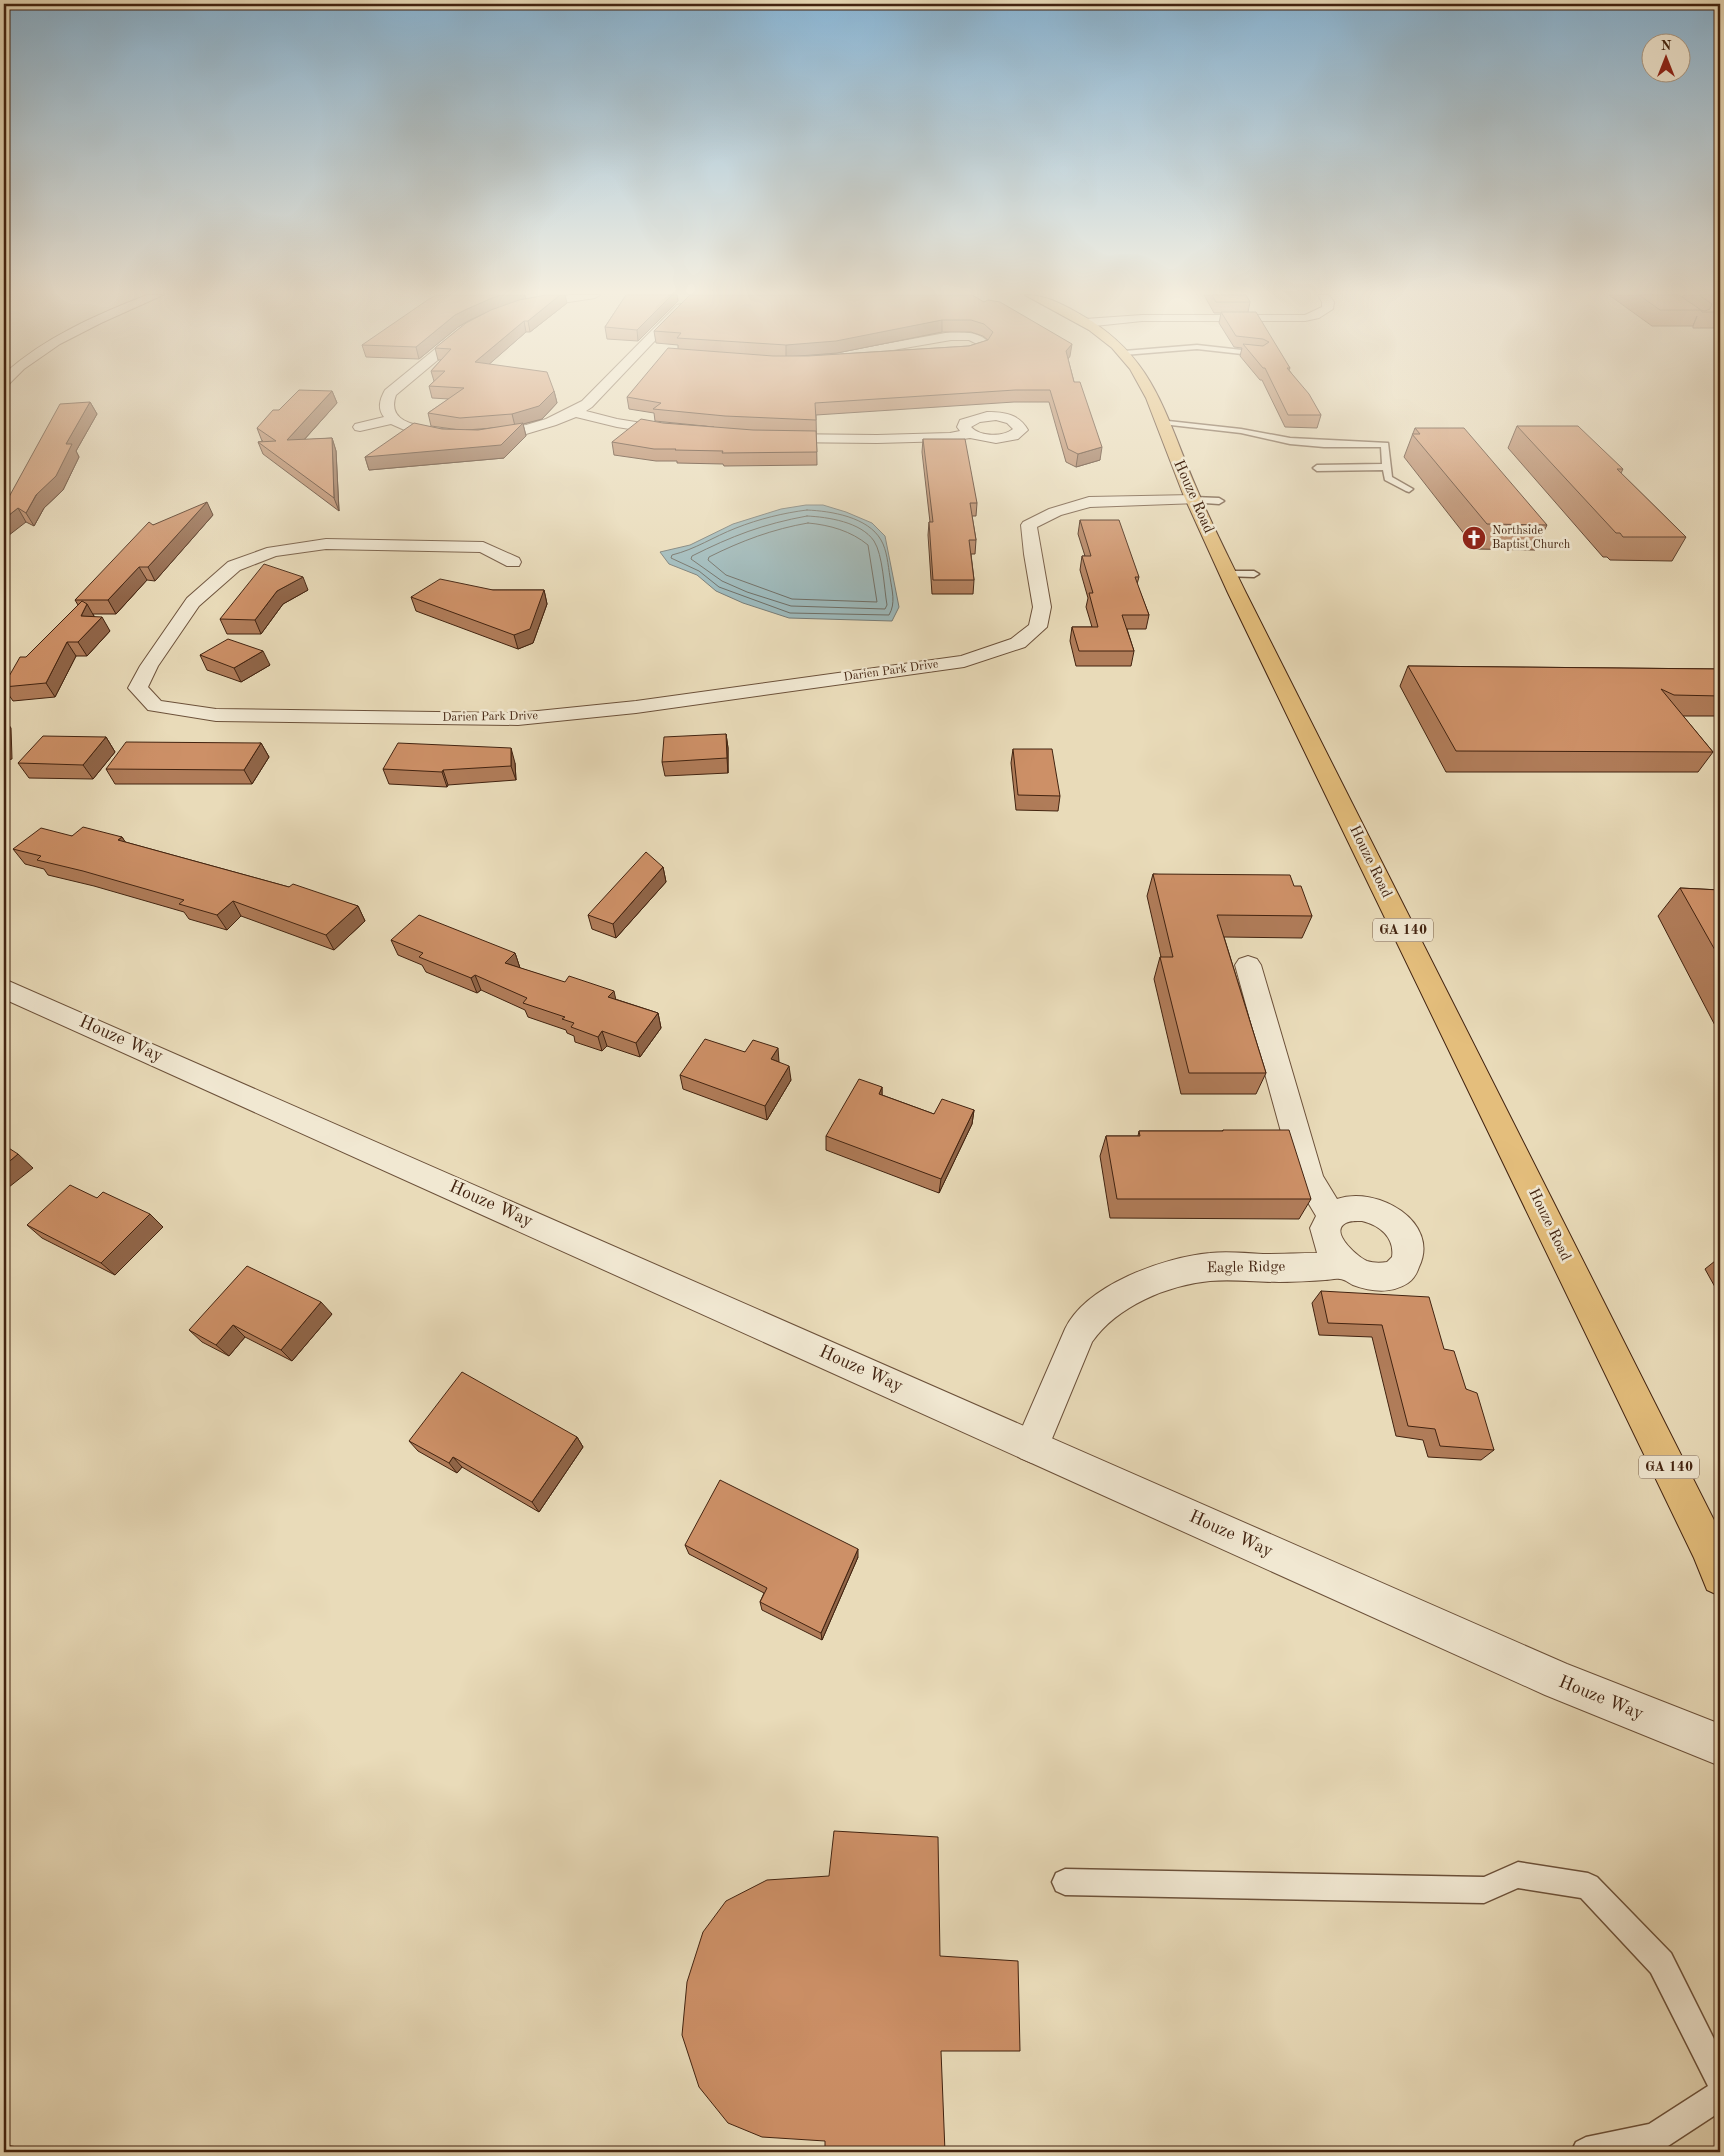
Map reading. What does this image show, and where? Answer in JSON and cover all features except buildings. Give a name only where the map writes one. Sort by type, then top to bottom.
[{"type":"main road","name":"Houze Road","points":[[1151,396],[1194,500],[1241,574],[1718,1568]]},
{"type":"street","points":[[389,396],[385,406],[387,413],[393,419],[426,432],[459,435]]},
{"type":"street","points":[[475,436],[529,429],[552,422],[574,412],[587,404],[595,396]]},
{"type":"street","points":[[574,412],[617,423],[685,434]]},
{"type":"street","points":[[360,427],[393,419]]},
{"type":"street","points":[[763,438],[950,437],[970,434]]},
{"type":"street","name":"Darien Park Drive","points":[[513,562],[483,547],[326,544],[273,552],[234,566],[193,602],[149,666],[138,688],[155,706],[216,715],[518,719],[636,708],[964,660],[1018,643],[1038,628],[1042,607],[1032,554],[1029,525],[1055,512],[1089,502],[1194,500]]},
{"type":"street","points":[[1248,964],[1309,1179],[1331,1216]]},
{"type":"street","name":"Houze Way","points":[[4,988],[1559,1681],[1720,1745]]},
{"type":"street","name":"Eagle Ridge","points":[[1356,1206],[1372,1209],[1388,1217],[1400,1229],[1408,1242],[1409,1255],[1404,1267],[1393,1275],[1378,1277],[1361,1274],[1345,1266],[1333,1254],[1326,1240],[1325,1227],[1331,1216],[1342,1208],[1356,1206]]},
{"type":"street","name":"Eagle Ridge","points":[[1032,1446],[1082,1328],[1110,1301],[1146,1283],[1202,1268],[1345,1266]]},
{"type":"lane","points":[[1162,422],[1241,431],[1290,441],[1338,456],[1387,467]]},
{"type":"lane","points":[[1318,468],[1338,456],[1385,445],[1388,478],[1409,489]]},
{"type":"lane","points":[[1194,500],[1219,501]]},
{"type":"lane","points":[[1065,1882],[1484,1890],[1518,1875],[1588,1886],[1661,1963],[1720,2080]]},
{"type":"lane","points":[[1586,2152],[1655,2138],[1720,2095]]},
{"type":"water","points":[[806,505],[823,505],[846,512],[872,523],[885,536],[899,607],[892,621],[789,618],[743,603],[716,591],[697,575],[669,564],[660,552],[690,545],[733,524],[781,509]]},
{"type":"place","name":"Northside Baptist Church","points":[[1474,538]]}]
